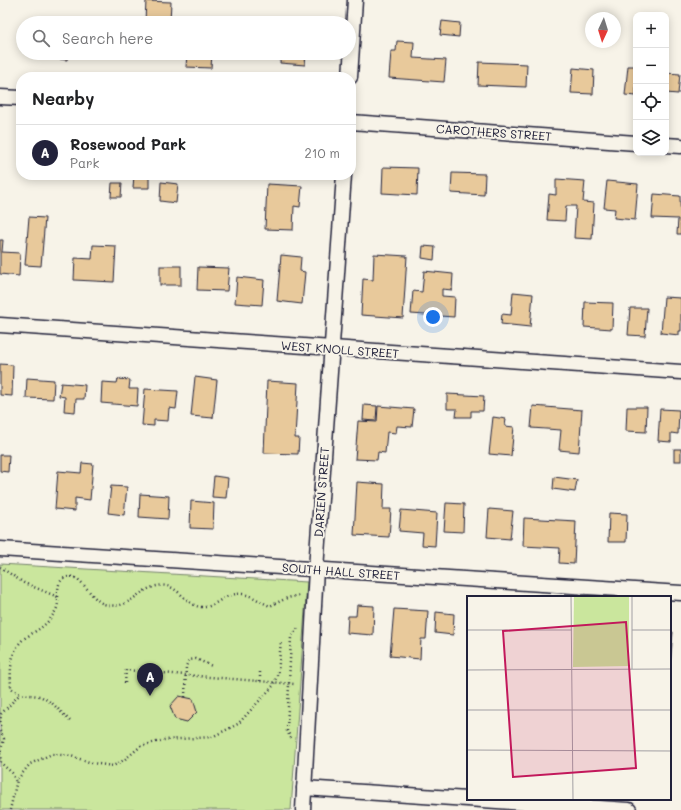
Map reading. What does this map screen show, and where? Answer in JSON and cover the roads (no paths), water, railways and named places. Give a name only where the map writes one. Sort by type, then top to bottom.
[{"type":"street","points":[[354,16],[355,0]]},
{"type":"street","points":[[350,72],[351,60]]},
{"type":"street","points":[[0,97],[16,98]]},
{"type":"street","name":"CAROTHERS STREET","points":[[356,122],[633,142]]},
{"type":"street","points":[[669,145],[681,146]]},
{"type":"street","name":"DARIEN STREET","points":[[303,810],[316,569],[344,180]]},
{"type":"street","name":"WEST KNOLL STREET","points":[[0,325],[681,372]]},
{"type":"street","name":"SOUTH HALL STREET","points":[[0,549],[681,593]]},
{"type":"street","points":[[304,788],[467,799]]},
{"type":"street","points":[[481,800],[629,810]]},
{"type":"place","name":"Rosewood Park","points":[[150,696]]}]
